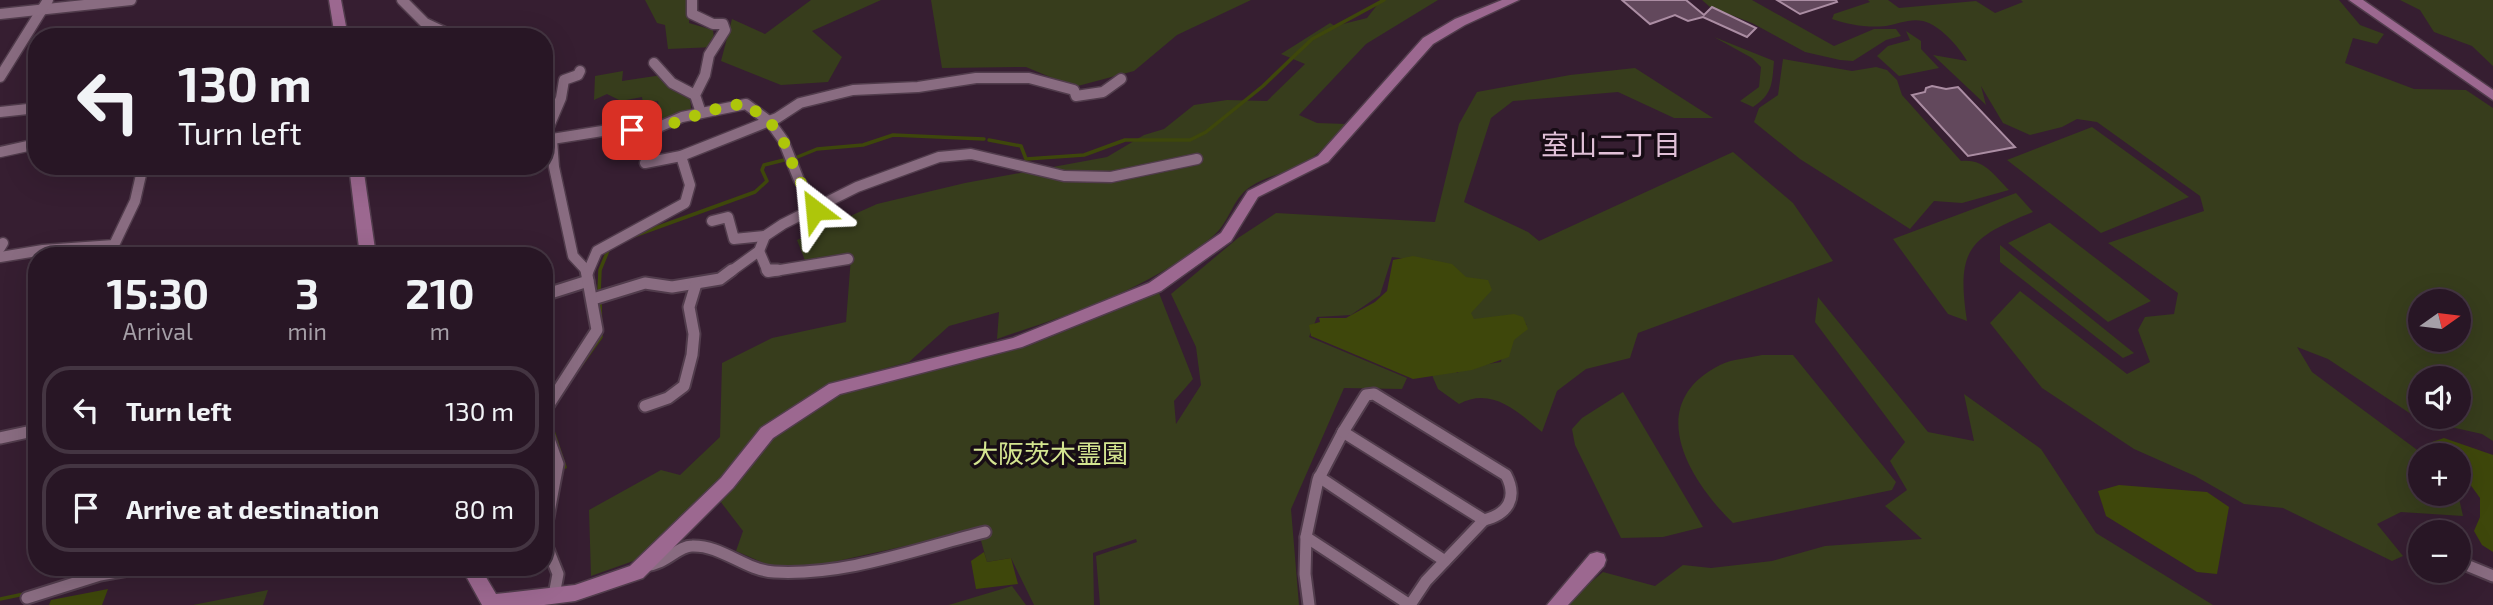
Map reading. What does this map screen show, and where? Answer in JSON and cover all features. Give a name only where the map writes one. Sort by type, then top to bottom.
[{"type":"street","points":[[0,14],[46,5],[131,0]]},
{"type":"street","points":[[335,0],[340,28]]},
{"type":"street","points":[[402,0],[412,15],[432,28]]},
{"type":"street","points":[[692,0],[692,13],[713,24],[723,24],[725,30],[709,55],[705,75],[695,95]]},
{"type":"street","points":[[645,566],[727,483],[767,433],[820,396],[844,385],[1038,336],[1155,287],[1226,237],[1253,194],[1323,159],[1428,41],[1460,22],[1513,0]]},
{"type":"street","points":[[2356,0],[2493,96]]},
{"type":"street","points":[[31,28],[46,5]]},
{"type":"street","points":[[0,77],[28,33]]},
{"type":"street","points":[[654,63],[672,83],[695,95],[701,113]]},
{"type":"street","points":[[553,119],[564,80],[578,75],[580,71]]},
{"type":"street","points":[[645,163],[681,156],[807,100],[853,90],[918,87],[976,78],[1029,78],[1074,90],[1076,96],[1103,92],[1121,79]]},
{"type":"street","points":[[553,132],[654,129],[701,113],[746,104],[767,120],[788,146],[799,180],[818,207]]},
{"type":"street","points":[[0,112],[28,109]]},
{"type":"street","points":[[0,152],[28,146]]},
{"type":"street","points":[[712,221],[728,217],[734,239],[765,236],[856,187],[953,153],[1011,161],[1022,168],[1064,176],[1111,177],[1197,159]]},
{"type":"street","points":[[553,291],[588,276],[597,251],[685,203],[691,194],[692,185],[681,156]]},
{"type":"street","points":[[553,161],[573,256],[588,276],[597,334],[553,399]]},
{"type":"street","points":[[86,247],[114,245],[135,201],[141,175]]},
{"type":"street","points":[[357,175],[367,247]]},
{"type":"street","points":[[593,299],[645,283],[672,287],[720,279],[759,251],[765,236]]},
{"type":"street","points":[[759,251],[768,272],[848,258]]},
{"type":"street","points":[[0,257],[28,252]]},
{"type":"street","points":[[645,406],[668,398],[684,386],[692,355],[694,334],[689,307],[696,284]]},
{"type":"street","points":[[1306,537],[1410,605],[1445,561],[1484,520],[1503,513],[1511,504],[1513,493],[1506,475],[1374,394],[1366,396],[1342,432],[1319,477],[1307,518],[1306,537],[1305,574],[1309,605]]},
{"type":"street","points":[[0,438],[28,432]]},
{"type":"street","points":[[1342,432],[1484,520]]},
{"type":"street","points":[[553,449],[557,460],[553,475]]},
{"type":"street","points":[[1319,477],[1445,561]]},
{"type":"street","points":[[475,576],[492,604],[602,586],[645,566],[661,564],[678,550],[688,546],[714,547],[754,570],[799,574],[827,570],[985,532]]},
{"type":"street","points":[[1556,605],[1597,560]]},
{"type":"street","points":[[553,562],[558,574],[554,595]]},
{"type":"street","points":[[2471,567],[2493,576]]},
{"type":"street","points":[[25,602],[97,576]]},
{"type":"green space","points":[[645,0],[691,0],[689,23],[713,30],[715,47],[668,49],[665,25],[657,23]]},
{"type":"green space","points":[[811,0],[881,0],[812,31],[842,57],[828,82],[781,85],[721,61],[732,19],[765,34]]},
{"type":"green space","points":[[931,0],[1251,0],[1177,35],[1134,71],[1074,87],[1026,67],[942,68]]},
{"type":"green space","points":[[1381,0],[1438,0],[1366,44],[1299,115],[1317,123],[1346,124],[1324,147],[1299,166],[1250,187],[1239,198],[1218,231],[1187,256],[1136,286],[1055,319],[997,339],[999,312],[949,326],[909,362],[838,381],[762,431],[705,502],[639,559],[591,576],[589,510],[661,470],[680,475],[720,437],[722,363],[772,338],[846,322],[851,257],[806,263],[797,240],[877,204],[965,183],[1107,157],[1144,135],[1164,129],[1194,105],[1227,100],[1267,101],[1305,64],[1281,54],[1330,23],[1335,26],[1367,18]]},
{"type":"green space","points":[[1702,0],[1752,0],[1834,46],[1874,29],[1896,29],[1901,36],[1886,40],[1853,61],[1840,60],[1805,52],[1752,23],[1710,7]]},
{"type":"green space","points":[[1868,0],[1888,0],[1899,8],[1976,1],[1995,13],[2023,2],[2021,0],[2339,0],[2360,25],[2384,34],[2377,44],[2353,38],[2345,63],[2414,89],[2466,90],[2493,108],[2493,441],[2482,434],[2460,429],[2471,429],[2471,366],[2408,366],[2408,412],[2328,359],[2297,347],[2312,372],[2408,443],[2408,506],[2461,506],[2463,516],[2401,512],[2377,524],[2403,556],[2392,561],[2283,508],[2244,504],[2195,476],[2134,449],[2042,388],[1990,323],[2020,291],[2127,374],[2150,362],[2138,330],[2145,317],[2174,314],[2178,293],[2108,243],[2204,211],[2200,196],[2097,122],[2077,119],[2062,127],[2030,135],[2003,123],[1981,86],[1986,105],[1933,55],[1967,61],[1948,37],[1929,23],[1913,20],[1872,27],[1832,19],[1834,14],[1870,2]]},
{"type":"green space","points":[[2400,0],[2493,0],[2493,66],[2472,46],[2434,32],[2420,10]]},
{"type":"green space","points":[[1906,31],[1921,41],[1921,49],[1939,68],[1899,76],[1877,56],[1888,46],[1910,40]]},
{"type":"green space","points":[[1714,37],[1774,61],[1768,93],[1753,107],[1740,101],[1759,87],[1761,67],[1752,58]]},
{"type":"green space","points":[[1783,59],[1852,71],[1876,67],[1887,70],[1897,80],[1902,95],[1961,161],[1982,165],[2009,190],[1962,203],[1934,201],[1910,229],[1800,159],[1754,122],[1759,108],[1778,95]]},
{"type":"green space","name":"大阪茨木霊園","points":[[1635,68],[1713,118],[1674,118],[1618,92],[1513,101],[1491,118],[1464,202],[1528,232],[1539,241],[1733,152],[1793,203],[1833,261],[1638,333],[1630,358],[1586,369],[1557,391],[1542,432],[1514,410],[1493,400],[1471,399],[1459,404],[1438,389],[1431,373],[1449,360],[1457,373],[1463,368],[1501,362],[1507,336],[1527,324],[1466,321],[1458,280],[1449,264],[1392,257],[1380,295],[1351,315],[1317,317],[1309,337],[1407,378],[1402,389],[1344,388],[1291,509],[1299,605],[1100,605],[1096,556],[1137,542],[1136,539],[1093,553],[1094,605],[1034,605],[1011,558],[987,562],[978,530],[824,564],[775,568],[736,551],[743,531],[720,501],[774,435],[842,393],[1026,347],[1159,293],[1193,379],[1174,401],[1176,424],[1201,385],[1196,347],[1171,294],[1238,238],[1276,213],[1435,222],[1459,124],[1477,92],[1570,75]]},
{"type":"green space","points":[[623,71],[622,81],[662,75],[690,94],[691,109],[656,125],[636,122],[660,114],[658,101],[643,104],[642,97],[621,101],[607,94],[594,100],[595,76]]},
{"type":"green space","points":[[2092,127],[2189,197],[2101,233],[2007,160]]},
{"type":"green space","points":[[2016,193],[2033,212],[1994,230],[1972,249],[1966,262],[1964,277],[1967,321],[1948,314],[1893,239]]},
{"type":"green space","points":[[2050,223],[2151,301],[2108,322],[2008,243]]},
{"type":"green space","points":[[2000,245],[2134,353],[2123,358],[2000,262]]},
{"type":"green space","points":[[1818,297],[1928,432],[1974,441],[1964,394],[2041,449],[2096,533],[2213,605],[1564,605],[1603,572],[1655,586],[1683,565],[1711,568],[1772,561],[1825,546],[1922,539],[1885,506],[1907,490],[1890,461],[1905,442],[1815,322]]},
{"type":"green space","points":[[1762,355],[1793,355],[1896,482],[1892,490],[1733,523],[1701,485],[1689,464],[1681,442],[1678,421],[1683,400],[1697,381],[1725,363]]},
{"type":"green space","points":[[1623,392],[1703,527],[1663,537],[1621,538],[1575,445],[1572,429],[1582,418]]},
{"type":"green space","points":[[1012,586],[1026,605],[948,605],[952,604]]},
{"type":"green space","points":[[268,590],[263,605],[193,605]]},
{"type":"shaded area","points":[[1413,256],[1452,264],[1466,277],[1488,280],[1492,290],[1471,313],[1474,319],[1514,314],[1523,317],[1528,329],[1514,340],[1509,357],[1472,370],[1413,379],[1311,336],[1309,325],[1320,322],[1319,318],[1346,318],[1375,302],[1387,291],[1393,260]]},
{"type":"shaded area","points":[[2444,438],[2458,443],[2432,443]]},
{"type":"shaded area","points":[[2471,447],[2493,455],[2493,552],[2482,545],[2474,531],[2480,517],[2480,498],[2471,486]]},
{"type":"shaded area","points":[[2119,485],[2207,492],[2229,507],[2217,574],[2197,572],[2106,516],[2098,491]]},
{"type":"shaded area","points":[[984,552],[987,562],[1011,558],[1018,584],[976,589],[971,561]]},
{"type":"shaded area","points":[[108,589],[102,605],[49,605],[51,600]]},
{"type":"building","points":[[1622,0],[1686,0],[1704,15],[1712,7],[1756,28],[1747,37],[1703,17],[1688,21],[1675,15],[1650,24]]},
{"type":"building","points":[[1777,0],[1836,0],[1837,2],[1800,14]]},
{"type":"building","points":[[1932,86],[1946,89],[1958,87],[2015,147],[1968,156],[1912,95],[1925,92],[1926,88]]},
{"type":"waterway","points":[[989,140],[1021,146],[1026,159],[1084,155],[1125,140],[1190,140],[1206,132],[1263,86],[1312,39],[1384,0]]},
{"type":"waterway","points":[[795,158],[817,149],[863,145],[893,135],[984,139]]},
{"type":"waterway","points":[[631,237],[755,192],[767,181],[762,170],[764,165],[788,159]]},
{"type":"waterway","points":[[599,293],[600,270],[609,248]]},
{"type":"waterway","points":[[574,375],[601,337],[600,299]]},
{"type":"waterway","points":[[553,431],[565,467]]},
{"type":"waterway","points":[[0,599],[24,594]]},
{"type":"district","name":"室山二丁目","points":[[1611,144]]},
{"type":"route","points":[[632,130],[654,129],[682,117],[746,104],[770,122],[786,143],[802,186],[818,207],[815,210]]}]
